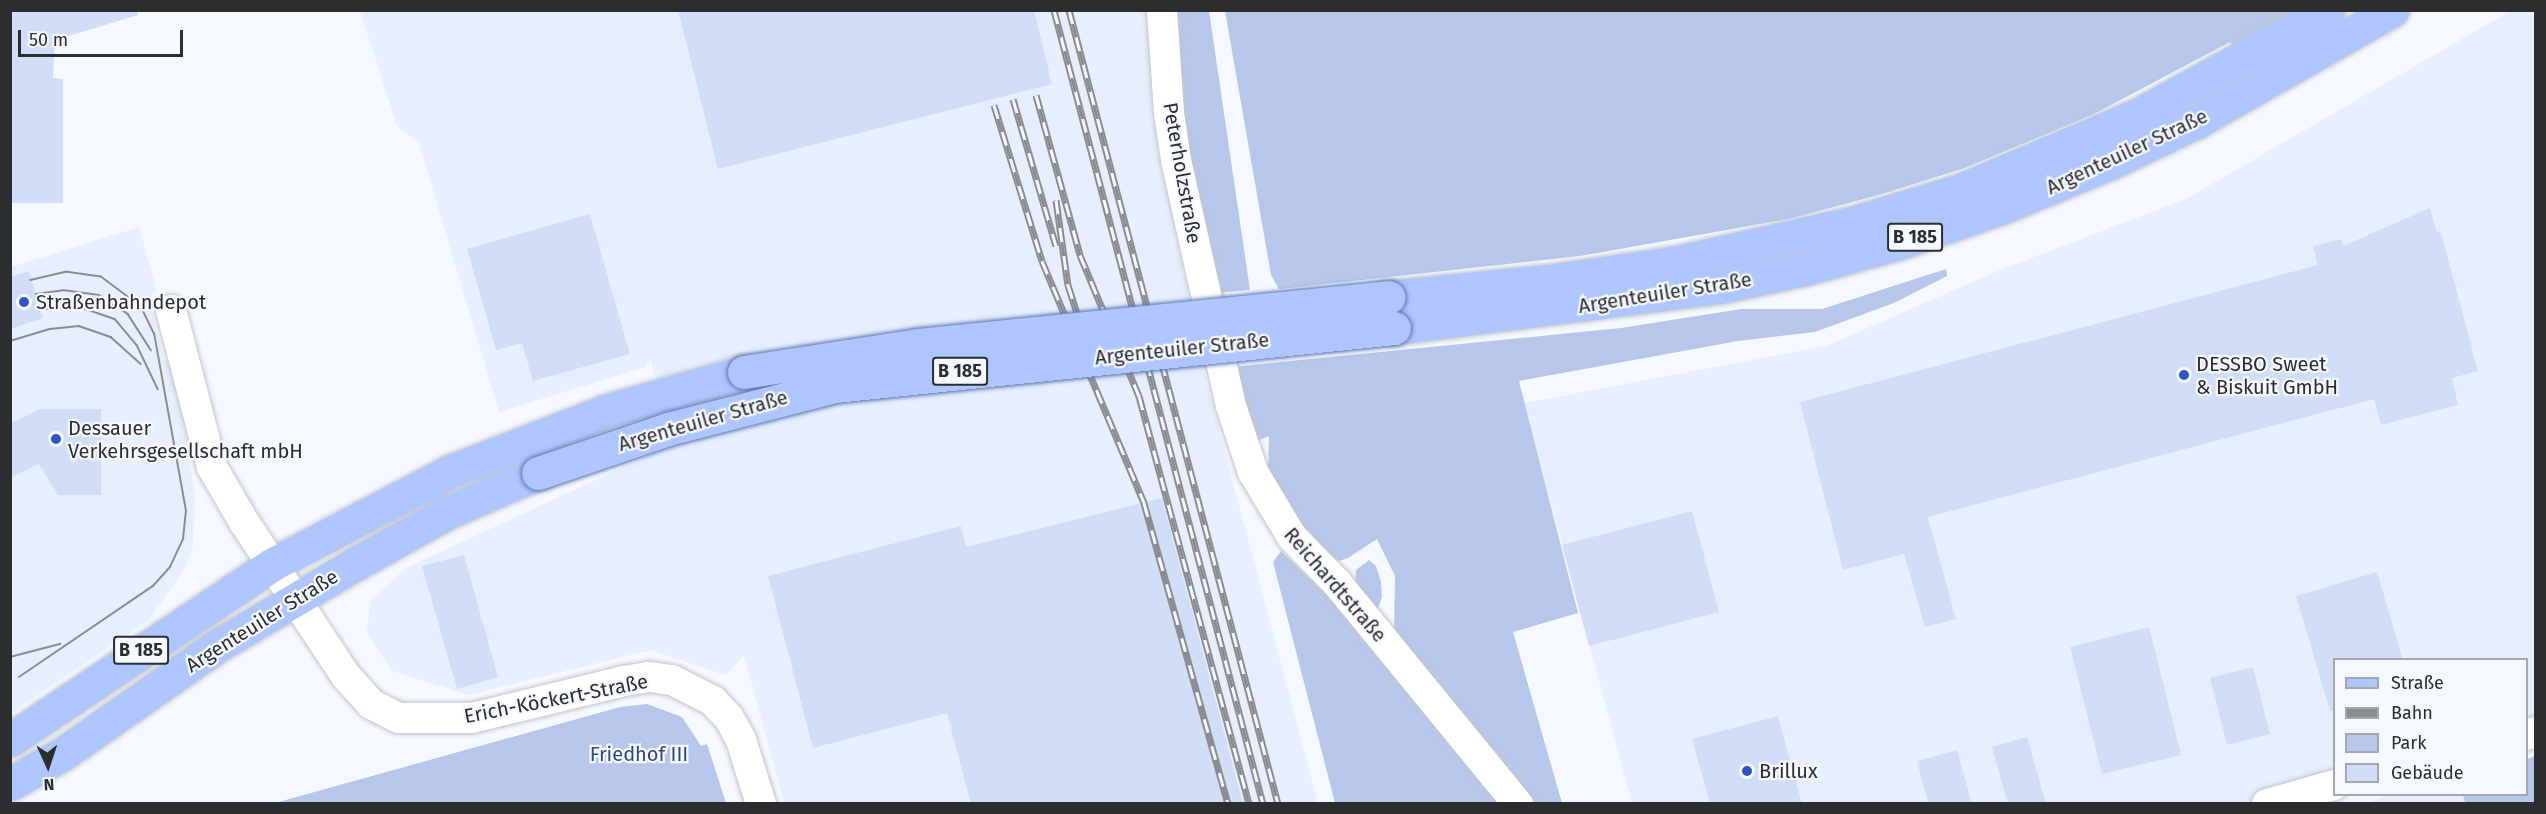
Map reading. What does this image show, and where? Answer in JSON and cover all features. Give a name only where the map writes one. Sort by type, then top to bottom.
[{"type":"main road","name":"Argenteuiler Straße","points":[[10,784],[64,753],[217,646],[296,598],[448,512],[538,473],[668,429],[835,386],[1391,312],[1549,281],[1674,263],[1840,226],[1961,190],[2138,115],[2328,10]]},
{"type":"main road","name":"Argenteuiler Straße","points":[[10,740],[273,564],[449,471],[525,439],[670,391],[820,359],[1719,287],[1804,269],[1902,242],[2003,207],[2123,158],[2196,122],[2392,10]]},
{"type":"street","name":"Peterholzstraße","points":[[1162,10],[1169,113],[1214,333]]},
{"type":"street","name":"Erich-Köckert-Straße","points":[[171,310],[212,466],[273,564],[364,697],[399,718],[472,718],[650,677],[693,688],[713,700],[729,718],[741,740],[761,804]]},
{"type":"street","name":"Reichardtstraße","points":[[1214,333],[1242,442],[1276,515],[1337,583],[1518,804]]},
{"type":"street","points":[[2267,804],[2331,792]]},
{"type":"shaded area","points":[[360,11],[1147,11],[1157,141],[1203,369],[1318,803],[784,803],[744,655],[726,675],[650,650],[469,695],[392,671],[367,633],[370,602],[406,568],[675,443],[650,358],[646,367],[499,412],[419,143],[397,126]]},
{"type":"shaded area","points":[[2510,11],[2535,11],[2535,717],[2528,719],[2528,658],[2333,658],[2333,773],[2306,803],[1632,803],[1524,403],[1826,346],[2000,270],[2186,199]]},
{"type":"shaded area","points":[[139,227],[157,291],[149,299],[164,359],[174,371],[187,441],[195,497],[193,546],[185,568],[149,620],[11,713],[11,267]]},
{"type":"shaded area","points":[[2388,796],[2463,796],[2465,803],[2361,804]]},
{"type":"green space","points":[[1172,11],[1209,11],[1250,290],[1216,293],[1185,151]]},
{"type":"green space","points":[[1225,11],[2294,11],[2233,46],[2230,42],[2094,114],[1965,168],[1882,194],[1789,219],[1580,256],[1279,289],[1271,275]]},
{"type":"green space","points":[[1946,269],[1947,276],[1894,303],[1815,332],[1738,341],[1519,381],[1578,613],[1513,632],[1562,803],[1531,803],[1394,633],[1395,576],[1377,539],[1348,558],[1339,561],[1329,555],[1502,803],[1335,803],[1273,562],[1281,551],[1329,597],[1305,533],[1268,476],[1269,436],[1253,443],[1231,367],[1621,328],[1741,309],[1822,309]]},
{"type":"green space","points":[[1369,560],[1376,566],[1381,582],[1382,597],[1377,611],[1355,585],[1356,570]]},
{"type":"green space","name":"Friedhof III","points":[[647,704],[682,717],[701,746],[707,744],[726,803],[275,803],[620,707]]},
{"type":"green space","points":[[2535,756],[2535,803],[2465,803],[2463,796],[2528,796],[2528,759]]},
{"type":"building","points":[[10,10],[137,10],[138,15],[55,40],[53,78],[63,79],[63,203],[10,203]]},
{"type":"building","points":[[678,10],[1034,10],[1052,84],[718,169]]},
{"type":"building","name":"DESSBO Sweet & Biskuit GmbH","points":[[2430,208],[2437,233],[2441,232],[2478,371],[2452,378],[2458,405],[2381,425],[2374,399],[1928,517],[1956,619],[1925,627],[1904,554],[1843,570],[1800,402],[2318,265],[2313,246],[2341,239],[2343,246]]},
{"type":"building","points":[[590,214],[630,354],[533,381],[522,343],[496,350],[467,249]]},
{"type":"building","name":"Straßenbahndepot","points":[[29,271],[43,318],[10,329],[10,277]]},
{"type":"building","name":"Dessauer Verkehrsgesellschaft mbH","points":[[40,409],[101,409],[101,495],[58,495],[39,464],[10,478],[10,424]]},
{"type":"building","points":[[1162,498],[1243,804],[971,804],[947,713],[813,748],[768,576],[961,526],[966,547]]},
{"type":"building","points":[[1692,511],[1719,612],[1589,646],[1562,545]]},
{"type":"building","points":[[464,555],[498,677],[457,689],[422,566]]},
{"type":"building","points":[[2377,572],[2402,658],[2333,658],[2333,711],[2330,711],[2296,596]]},
{"type":"building","points":[[2149,627],[2181,755],[2102,774],[2070,647]]},
{"type":"building","points":[[2253,667],[2270,734],[2227,745],[2210,678]]},
{"type":"building","name":"Brillux","points":[[1778,716],[1802,804],[1710,804],[1692,739]]},
{"type":"building","points":[[2027,737],[2046,804],[2008,804],[1992,747]]},
{"type":"building","points":[[1957,750],[1972,804],[1928,804],[1917,761]]},
{"type":"tram line","points":[[19,677],[153,586],[170,567],[183,539],[186,511],[154,334],[141,307],[101,277],[67,272],[31,280]]},
{"type":"tram line","points":[[36,294],[63,290],[99,295],[128,314],[151,350]]},
{"type":"tram line","points":[[40,309],[80,307],[115,319],[137,345],[158,389]]},
{"type":"tram line","points":[[10,341],[50,329],[79,326],[111,337],[141,364]]},
{"type":"tram line","points":[[10,657],[60,644]]},
{"type":"railway","points":[[1054,10],[1263,804]]},
{"type":"railway","points":[[1069,10],[1278,804]]},
{"type":"railway","points":[[1036,95],[1080,255],[1139,396],[1249,804]]},
{"type":"railway","points":[[1013,99],[1056,246]]},
{"type":"railway","points":[[994,105],[1042,261],[1144,503],[1228,804]]},
{"type":"railway","points":[[1056,200],[1068,285],[1094,366]]},
{"type":"place","name":"Straßenbahndepot","points":[[24,302]]},
{"type":"place","name":"DESSBO Sweet & Biskuit GmbH","points":[[2184,375]]},
{"type":"place","name":"Dessauer Verkehrsgesellschaft mbH","points":[[56,439]]},
{"type":"place","name":"Brillux","points":[[1747,771]]}]
